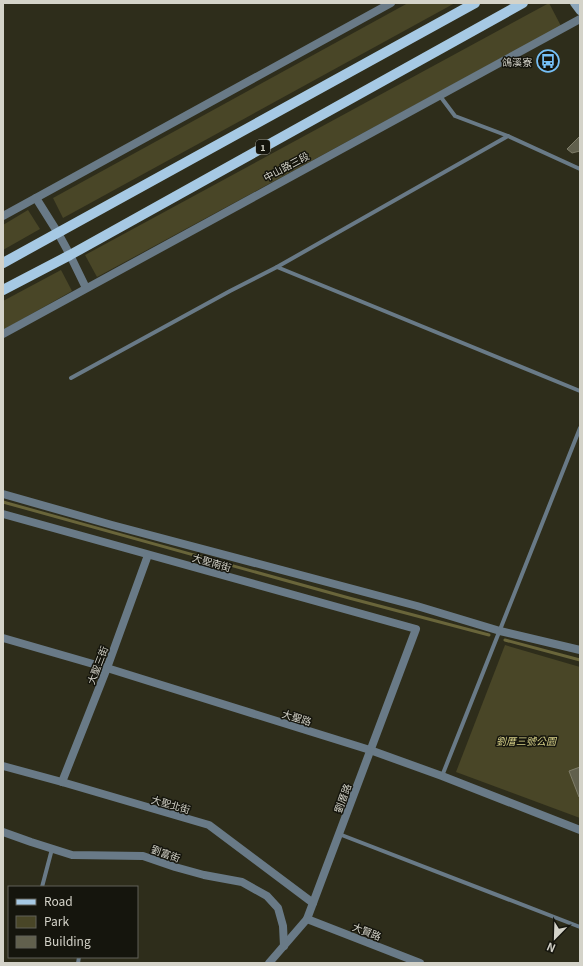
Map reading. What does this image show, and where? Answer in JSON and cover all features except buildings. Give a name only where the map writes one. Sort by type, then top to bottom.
[{"type":"main road","name":"1","points":[[3,263],[475,3]]},
{"type":"main road","name":"1","points":[[3,290],[70,255],[523,3]]},
{"type":"street","points":[[3,216],[391,3]]},
{"type":"street","points":[[574,3],[580,11]]},
{"type":"street","name":"中山路三段","points":[[3,334],[580,19]]},
{"type":"street","points":[[36,198],[58,233],[86,288]]},
{"type":"street","points":[[3,494],[112,525],[409,604],[500,631],[580,650]]},
{"type":"street","name":"大聖南街","points":[[3,514],[416,629]]},
{"type":"street","name":"大聖三街","points":[[62,782],[107,668],[148,555]]},
{"type":"street","name":"劉厝路","points":[[269,963],[307,919],[416,629]]},
{"type":"street","name":"大聖路","points":[[3,638],[107,668],[370,750],[442,776],[580,830]]},
{"type":"street","name":"大聖北街","points":[[3,766],[209,825],[313,903]]},
{"type":"street","name":"劉富街","points":[[3,832],[72,855],[143,856],[204,875],[242,882],[267,896],[278,908],[284,946]]},
{"type":"street","name":"大賢路","points":[[307,919],[420,963]]},
{"type":"lane","points":[[440,96],[455,116],[508,136],[580,169]]},
{"type":"lane","points":[[71,378],[277,267],[508,136]]},
{"type":"lane","points":[[277,267],[580,391]]},
{"type":"lane","points":[[442,776],[580,428]]},
{"type":"lane","points":[[339,834],[580,927]]},
{"type":"lane","points":[[42,886],[52,849]]},
{"type":"green space","points":[[408,3],[455,3],[63,218],[53,198]]},
{"type":"green space","points":[[549,3],[561,26],[97,277],[85,255]]},
{"type":"green space","points":[[28,210],[40,229],[3,250],[3,225]]},
{"type":"green space","points":[[61,270],[72,291],[3,330],[3,301]]},
{"type":"green space","name":"劉厝三號公園","points":[[505,645],[580,667],[580,818],[456,772]]},
{"type":"waterway","points":[[3,502],[349,598],[489,635]]},
{"type":"waterway","points":[[505,640],[580,660]]},
{"type":"place","name":"鴿溪寮","points":[[548,61]]}]
